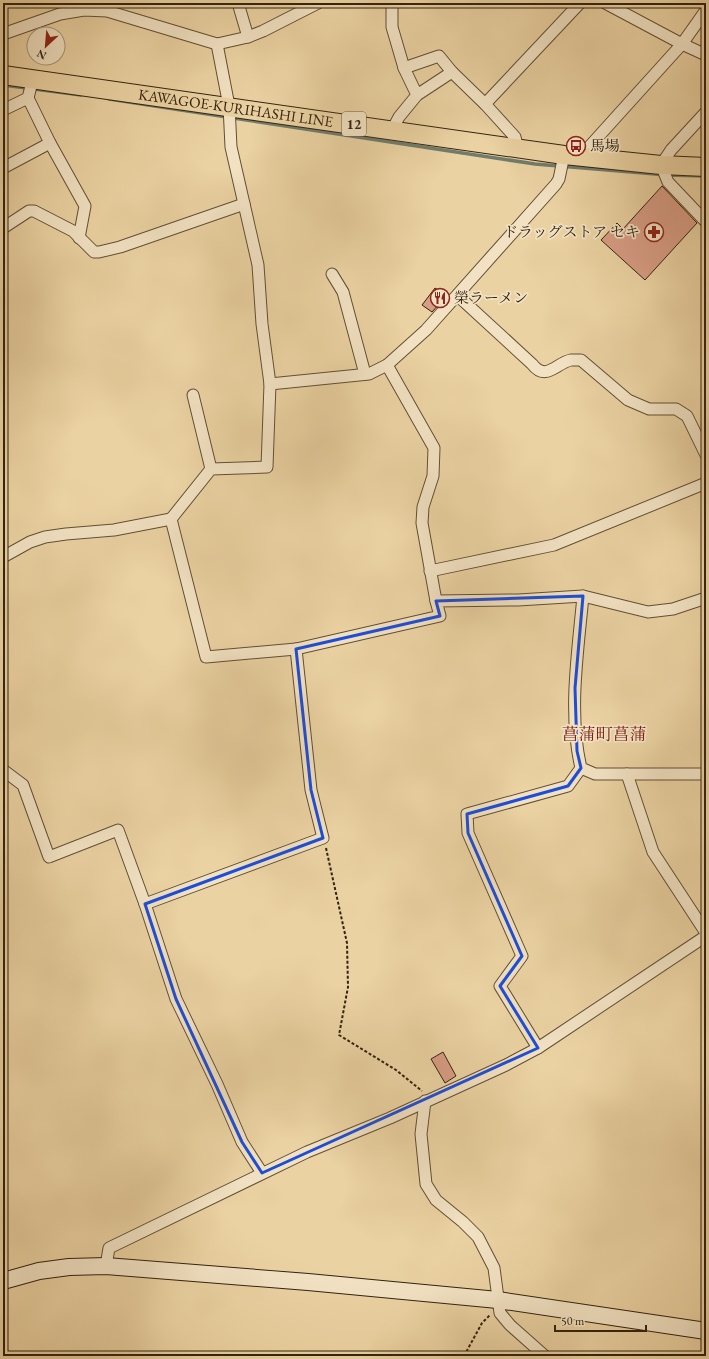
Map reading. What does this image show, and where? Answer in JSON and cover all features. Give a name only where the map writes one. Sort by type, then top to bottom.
[{"type":"main road","name":"KAWAGOE-KURIHASHI LINE","points":[[3,75],[229,106],[518,149],[661,165],[706,167]]},
{"type":"street","points":[[238,3],[248,37]]},
{"type":"street","points":[[3,34],[60,14],[84,10],[107,11],[217,44],[263,32],[318,3]]},
{"type":"street","points":[[392,3],[392,27],[404,68],[417,95]]},
{"type":"street","points":[[485,104],[580,3]]},
{"type":"street","points":[[605,3],[682,44],[706,55]]},
{"type":"street","points":[[586,157],[589,147],[682,44],[706,10]]},
{"type":"street","points":[[3,557],[30,542],[46,537],[114,530],[171,519],[211,469],[267,467],[270,384],[262,324],[258,265],[231,148],[229,106],[217,44]]},
{"type":"street","points":[[404,68],[439,56],[452,72],[516,137],[518,149]]},
{"type":"street","points":[[392,130],[399,116],[417,95],[452,72]]},
{"type":"street","points":[[33,78],[28,98],[50,143],[85,206],[79,238]]},
{"type":"street","points":[[3,110],[28,98]]},
{"type":"street","points":[[706,112],[670,150],[661,165],[668,182],[706,222]]},
{"type":"street","points":[[3,168],[50,143]]},
{"type":"street","points":[[270,384],[365,374],[387,365],[426,330],[458,296],[556,184],[559,179],[564,155]]},
{"type":"street","points":[[3,228],[29,211],[34,211],[73,231],[94,252],[99,252],[120,247],[244,204]]},
{"type":"street","points":[[332,274],[343,292],[365,374]]},
{"type":"street","points":[[458,296],[538,370],[544,372],[554,369],[570,360],[581,360],[628,400],[649,409],[676,409],[687,416],[706,455]]},
{"type":"street","points":[[171,519],[206,657],[296,649],[440,616],[430,571],[422,523],[423,507],[433,476],[434,448],[387,365]]},
{"type":"street","points":[[194,395],[211,469]]},
{"type":"street","points":[[430,571],[554,545],[706,483]]},
{"type":"street","points":[[436,601],[518,600],[583,596],[648,612],[673,609],[706,598]]},
{"type":"street","points":[[538,1048],[500,986],[522,956],[468,833],[467,814],[568,786],[581,768],[577,751],[575,688],[583,596]]},
{"type":"street","points":[[145,904],[323,838],[311,790],[296,649]]},
{"type":"street","points":[[581,768],[596,774],[702,774],[706,776]]},
{"type":"street","points":[[3,770],[24,785],[49,857],[118,830],[145,904],[176,998],[217,1084],[242,1142],[262,1173]]},
{"type":"street","points":[[627,774],[653,852],[706,933]]},
{"type":"street","points":[[106,1266],[109,1248],[306,1152],[390,1118],[506,1065],[538,1048],[706,936]]},
{"type":"street","points":[[425,1101],[421,1134],[426,1184],[436,1200],[463,1222],[478,1237],[494,1268],[499,1307],[510,1325],[545,1356]]},
{"type":"street","points":[[3,1281],[39,1271],[69,1267],[106,1266],[308,1282],[499,1307],[706,1331]]},
{"type":"path","points":[[323,838],[347,943],[348,987],[339,1035],[396,1070],[425,1094],[425,1101]]},
{"type":"path","points":[[464,1356],[482,1323],[499,1307]]},
{"type":"highlighted area","points":[[583,596],[575,688],[577,751],[581,768],[568,786],[467,814],[468,833],[522,956],[500,986],[538,1048],[262,1173],[242,1142],[176,999],[145,904],[323,838],[311,790],[296,649],[440,616],[436,601]]},
{"type":"building","points":[[662,186],[697,223],[645,280],[601,240],[617,223],[623,229]]},
{"type":"building","points":[[435,288],[446,296],[432,312],[422,305]]},
{"type":"building","points":[[443,1052],[456,1076],[445,1083],[431,1059]]},
{"type":"waterway","points":[[3,85],[81,95]]},
{"type":"waterway","points":[[109,99],[535,164],[667,175],[705,176]]},
{"type":"place","name":"馬場","points":[[576,146]]},
{"type":"place","name":"ドラッグストア セキ","points":[[654,232]]},
{"type":"place","name":"榮ラーメン","points":[[440,298]]},
{"type":"district","name":"菖蒲町菖蒲","points":[[604,734]]}]
